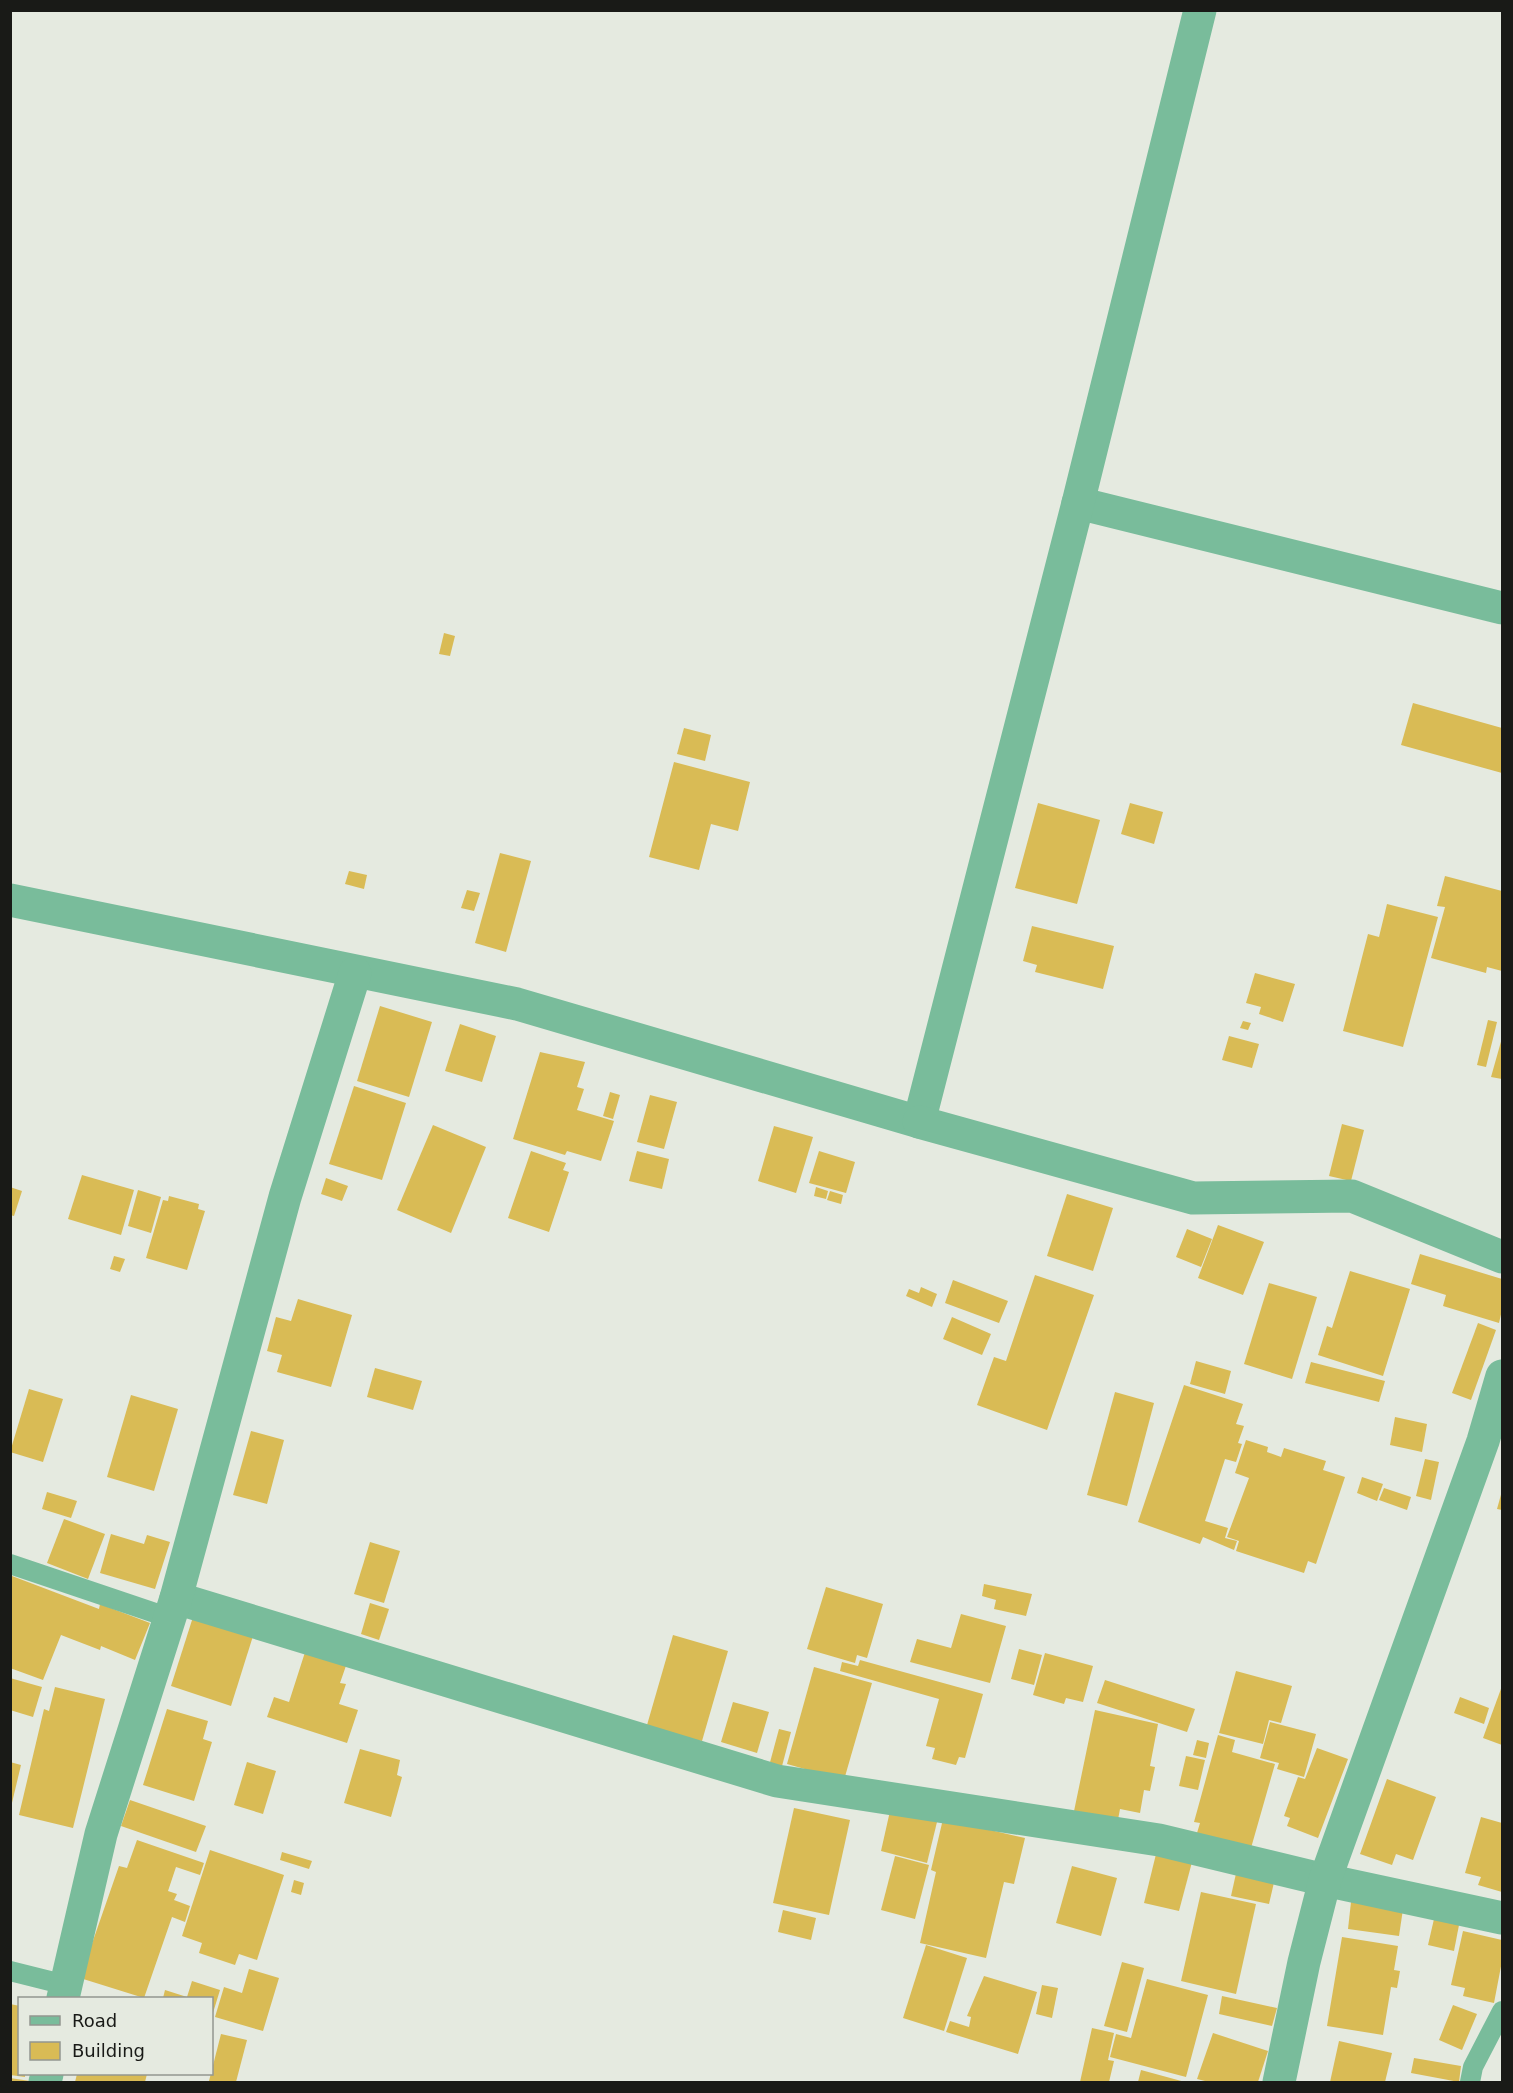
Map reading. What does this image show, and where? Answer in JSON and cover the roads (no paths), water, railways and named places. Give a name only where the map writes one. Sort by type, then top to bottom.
[{"type":"street","points":[[919,1122],[1200,10]]},
{"type":"street","points":[[1077,503],[1503,608]]},
{"type":"street","points":[[10,900],[356,973],[518,1004],[919,1122],[1193,1198],[1352,1196],[1503,1257]]},
{"type":"street","points":[[65,1992],[101,1834],[173,1608],[285,1197],[356,973]]},
{"type":"street","points":[[1279,2082],[1304,1962],[1325,1880],[1483,1441],[1503,1376]]},
{"type":"street","points":[[173,1608],[777,1781],[1159,1840],[1325,1880],[1503,1918]]},
{"type":"lane","points":[[10,1564],[173,1608]]},
{"type":"lane","points":[[10,1971],[65,1992]]},
{"type":"lane","points":[[1470,2082],[1473,2067],[1503,2011]]}]
